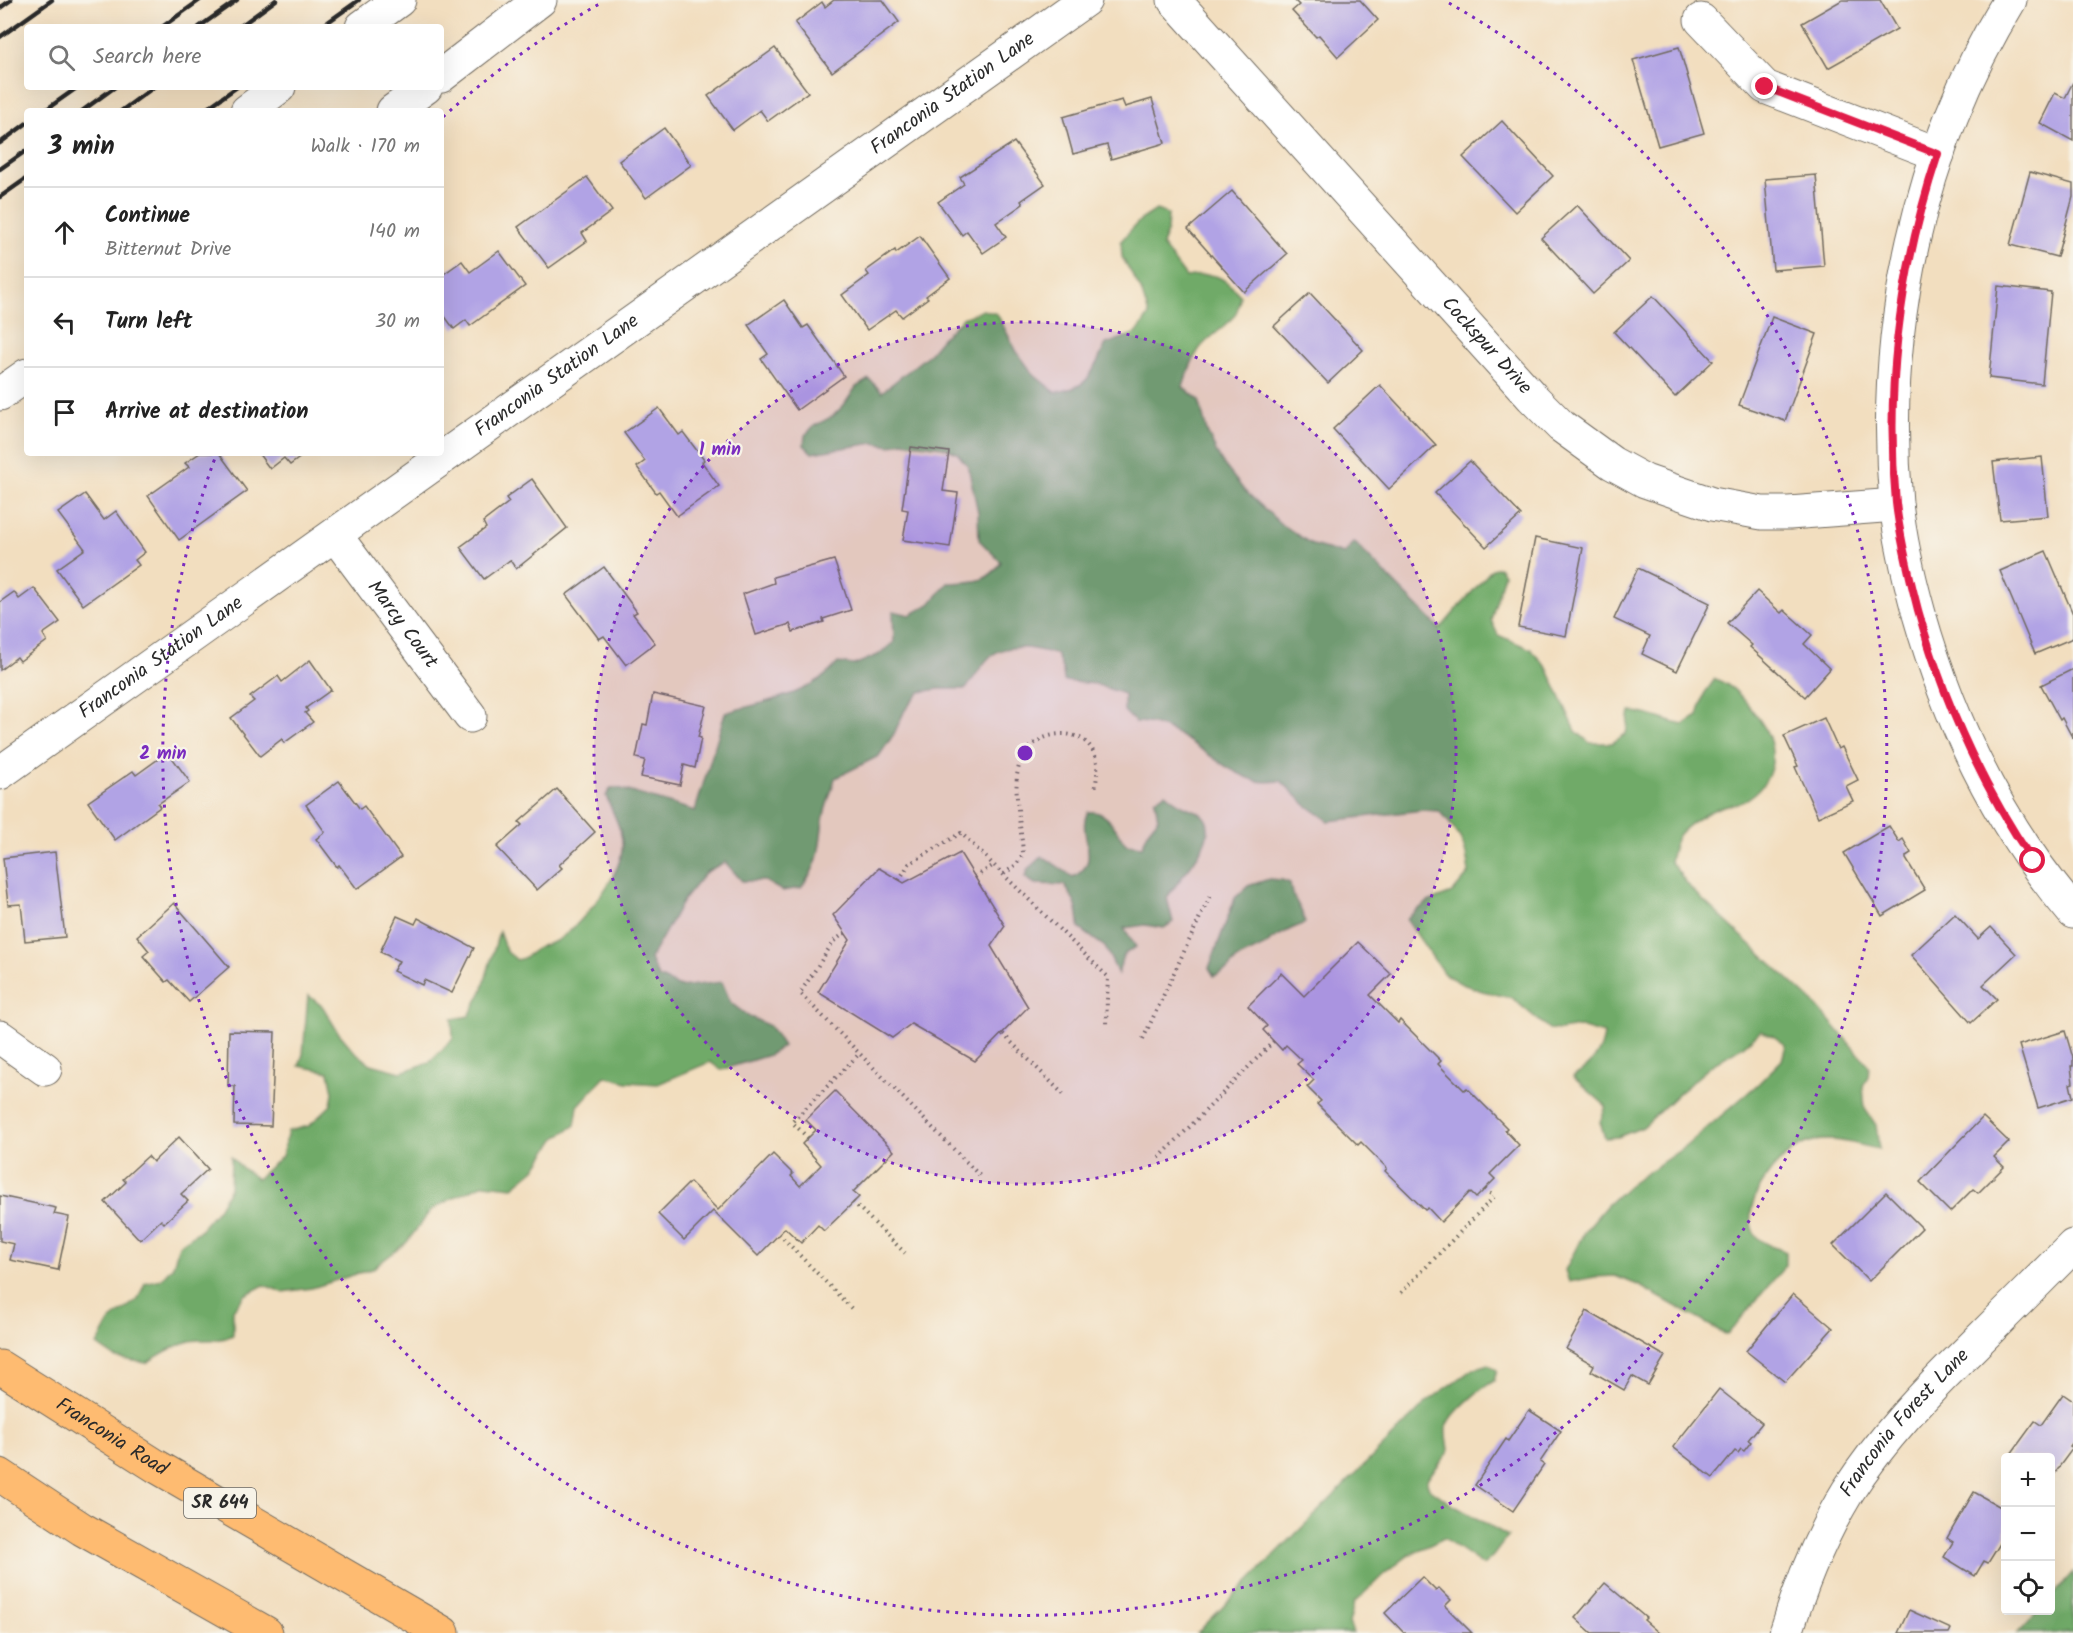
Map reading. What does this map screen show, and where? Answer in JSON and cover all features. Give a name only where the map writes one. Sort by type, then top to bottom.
[{"type":"main road","name":"Franconia Road","points":[[0,1366],[156,1466],[443,1633]]},
{"type":"main road","points":[[0,1475],[82,1529],[266,1633]]},
{"type":"street","points":[[366,24],[399,0]]},
{"type":"street","points":[[444,74],[540,0]]},
{"type":"street","name":"Franconia Station Lane","points":[[0,773],[1085,0]]},
{"type":"street","name":"Cockspur Drive","points":[[1174,0],[1532,397],[1561,426],[1612,463],[1645,481],[1712,504],[1762,513],[1896,505]]},
{"type":"street","points":[[2010,0],[1986,42],[1956,104],[1938,154],[1912,247],[1905,283],[1893,395],[1896,505],[1905,557],[1931,654],[1959,730],[2015,834],[2052,887],[2073,912]]},
{"type":"street","points":[[1701,20],[1765,87],[1938,154]]},
{"type":"street","points":[[252,108],[275,90]]},
{"type":"street","points":[[397,108],[422,90]]},
{"type":"street","points":[[0,394],[24,377]]},
{"type":"street","name":"Marcy Court","points":[[335,535],[470,716]]},
{"type":"street","points":[[0,1037],[45,1069]]},
{"type":"street","name":"Franconia Forest Lane","points":[[1786,1633],[1802,1585],[1825,1534],[1848,1491],[1879,1448],[1930,1389],[2073,1246]]},
{"type":"path","points":[[1004,874],[1017,864],[1023,854],[1017,772],[1023,755],[1032,745],[1041,738],[1054,734],[1063,734],[1081,740],[1088,746],[1096,761],[1095,791]]},
{"type":"path","points":[[899,880],[909,864],[961,833],[1108,977],[1106,1023]]},
{"type":"path","points":[[975,877],[994,865]]},
{"type":"path","points":[[1143,1039],[1211,894]]},
{"type":"path","points":[[845,933],[834,940],[800,993],[981,1177]]},
{"type":"path","points":[[1002,1034],[1065,1095]]},
{"type":"path","points":[[1159,1158],[1274,1041]]},
{"type":"path","points":[[808,1138],[792,1122],[860,1054]]},
{"type":"path","points":[[1401,1293],[1494,1197],[1485,1189]]},
{"type":"path","points":[[853,1202],[904,1253]]},
{"type":"path","points":[[780,1234],[853,1310]]},
{"type":"green space","points":[[1156,210],[1168,214],[1167,232],[1162,245],[1186,277],[1216,276],[1240,295],[1239,304],[1232,319],[1197,352],[1183,387],[1199,400],[1207,432],[1221,461],[1243,489],[1283,526],[1313,545],[1344,554],[1354,542],[1440,629],[1492,569],[1499,567],[1504,574],[1491,620],[1498,635],[1531,649],[1547,668],[1576,731],[1590,743],[1612,743],[1626,734],[1630,712],[1643,713],[1683,725],[1698,716],[1704,694],[1715,679],[1740,695],[1766,730],[1770,741],[1772,764],[1763,784],[1744,801],[1716,809],[1688,826],[1677,837],[1670,861],[1692,890],[1815,1004],[1869,1066],[1868,1076],[1863,1086],[1865,1109],[1876,1125],[1879,1149],[1839,1141],[1814,1141],[1789,1153],[1766,1177],[1752,1206],[1751,1220],[1754,1233],[1760,1240],[1786,1252],[1786,1265],[1727,1335],[1638,1285],[1615,1276],[1569,1282],[1565,1270],[1585,1231],[1607,1205],[1629,1185],[1686,1146],[1758,1084],[1782,1060],[1786,1045],[1761,1031],[1743,1046],[1712,1065],[1643,1127],[1618,1137],[1605,1138],[1600,1122],[1606,1106],[1573,1077],[1585,1069],[1598,1054],[1604,1034],[1580,1027],[1549,1029],[1512,998],[1462,984],[1444,974],[1406,919],[1428,902],[1452,893],[1469,873],[1466,853],[1460,839],[1439,811],[1423,810],[1329,821],[1306,805],[1281,781],[1260,782],[1241,775],[1168,729],[1135,722],[1124,711],[1124,694],[1095,684],[1064,681],[1063,671],[1056,654],[1015,648],[992,655],[966,689],[920,692],[905,710],[894,734],[879,756],[835,778],[824,815],[816,861],[801,888],[782,891],[765,881],[742,881],[725,862],[706,872],[684,899],[650,959],[658,977],[680,987],[722,982],[731,1003],[748,1016],[770,1026],[783,1046],[769,1055],[721,1070],[710,1062],[658,1084],[627,1082],[605,1076],[578,1106],[575,1125],[555,1139],[535,1169],[513,1187],[484,1184],[431,1210],[407,1242],[372,1269],[312,1288],[282,1292],[264,1285],[245,1295],[233,1310],[233,1335],[216,1340],[195,1340],[184,1343],[146,1363],[116,1358],[97,1345],[110,1321],[138,1299],[145,1283],[161,1279],[173,1266],[179,1245],[199,1231],[218,1209],[230,1188],[231,1157],[257,1179],[282,1156],[288,1131],[309,1126],[331,1105],[333,1092],[329,1072],[299,1066],[303,1054],[308,995],[323,1007],[338,1032],[354,1051],[371,1064],[401,1072],[428,1063],[453,1039],[452,1019],[469,1016],[482,991],[499,932],[506,951],[517,960],[528,956],[539,947],[558,940],[568,933],[607,887],[622,850],[620,829],[606,796],[611,788],[618,788],[695,811],[725,713],[771,701],[800,690],[827,674],[838,663],[854,665],[878,655],[894,642],[893,611],[910,615],[930,604],[948,583],[985,578],[996,569],[1001,562],[979,540],[978,512],[968,466],[957,453],[943,447],[902,442],[890,446],[874,443],[812,453],[804,445],[805,435],[814,426],[833,416],[856,387],[869,379],[882,392],[928,355],[963,318],[983,310],[997,314],[1017,352],[1034,375],[1055,392],[1083,383],[1093,371],[1106,344],[1137,333],[1149,315],[1141,290],[1122,257],[1121,241],[1139,221]]},
{"type":"green space","points":[[1165,793],[1201,814],[1207,822],[1208,833],[1197,856],[1167,898],[1173,922],[1164,928],[1145,925],[1124,928],[1136,947],[1123,955],[1118,974],[1105,947],[1079,928],[1076,905],[1064,885],[1035,884],[1025,877],[1028,869],[1041,857],[1073,877],[1082,870],[1087,863],[1088,855],[1085,820],[1088,812],[1101,814],[1106,818],[1126,844],[1142,846],[1149,830],[1158,819],[1155,800]]},
{"type":"green space","points":[[1269,879],[1290,883],[1292,894],[1305,923],[1237,959],[1227,970],[1214,976],[1209,968],[1235,898],[1248,886]]},
{"type":"green space","points":[[1488,1364],[1497,1370],[1494,1381],[1481,1389],[1453,1416],[1447,1428],[1449,1452],[1426,1480],[1429,1488],[1453,1505],[1508,1536],[1493,1556],[1483,1565],[1444,1538],[1409,1555],[1383,1575],[1354,1603],[1349,1623],[1353,1633],[1197,1633],[1428,1401],[1473,1369]]},
{"type":"green space","points":[[2073,1572],[2073,1633],[2018,1633],[2034,1615],[2055,1615],[2055,1592]]},
{"type":"building","points":[[834,0],[883,0],[899,22],[832,72],[795,23],[822,2],[825,7]]},
{"type":"building","points":[[1294,0],[1360,0],[1378,20],[1338,57],[1319,35],[1316,37],[1292,11],[1299,5]]},
{"type":"building","points":[[1842,0],[1880,0],[1897,29],[1828,68],[1802,23]]},
{"type":"building","points":[[1679,47],[1704,133],[1658,146],[1633,60]]},
{"type":"building","points":[[775,48],[808,92],[768,121],[760,110],[733,130],[708,96]]},
{"type":"building","points":[[2073,82],[2073,141],[2040,123],[2055,93],[2065,98]]},
{"type":"building","points":[[1152,99],[1165,143],[1111,159],[1107,145],[1073,154],[1063,117],[1122,100],[1125,107]]},
{"type":"building","points":[[1502,121],[1553,176],[1515,212],[1463,157]]},
{"type":"building","points":[[664,128],[691,165],[646,198],[619,161]]},
{"type":"building","points":[[1014,142],[1045,184],[1021,201],[1023,204],[996,223],[1006,237],[983,253],[967,231],[962,235],[938,202],[964,184],[960,177]]},
{"type":"building","points":[[2030,172],[2073,184],[2073,197],[2057,257],[2010,245]]},
{"type":"building","points":[[1816,175],[1824,266],[1773,270],[1765,179]]},
{"type":"building","points":[[587,177],[612,211],[582,233],[587,241],[549,268],[518,227]]},
{"type":"building","points":[[1232,191],[1287,254],[1244,292],[1188,229]]},
{"type":"building","points":[[1577,205],[1629,261],[1593,294],[1541,238]]},
{"type":"building","points":[[920,236],[950,278],[902,317],[896,310],[867,330],[842,295],[869,275],[866,271],[895,250],[896,253]]},
{"type":"building","points":[[499,251],[525,286],[470,326],[466,320],[454,329],[444,315],[444,274],[462,261],[470,272]]},
{"type":"building","points":[[1998,286],[2051,292],[2042,384],[1989,378]]},
{"type":"building","points":[[1310,293],[1363,350],[1328,383],[1274,326]]},
{"type":"building","points":[[1653,296],[1713,361],[1675,397],[1614,332]]},
{"type":"building","points":[[784,300],[803,328],[808,325],[844,376],[797,410],[761,359],[768,354],[748,325]]},
{"type":"building","points":[[1772,317],[1817,334],[1785,421],[1739,405]]},
{"type":"building","points":[[1380,385],[1436,445],[1389,489],[1333,429]]},
{"type":"building","points":[[659,408],[679,435],[683,432],[704,460],[702,462],[719,486],[677,516],[659,491],[656,493],[637,467],[645,461],[624,433]]},
{"type":"building","points":[[911,447],[949,452],[943,491],[958,493],[950,547],[903,540],[908,510],[902,509]]},
{"type":"building","points":[[196,456],[221,456],[247,491],[179,540],[148,496],[189,467],[185,463]]},
{"type":"building","points":[[260,456],[302,456],[290,465],[284,458],[270,469]]},
{"type":"building","points":[[2042,457],[2048,516],[2000,520],[1993,462]]},
{"type":"building","points":[[1470,461],[1521,515],[1486,547],[1435,493]]},
{"type":"building","points":[[532,479],[567,528],[516,569],[510,560],[484,579],[460,547],[486,528],[483,522],[509,502],[506,498]]},
{"type":"building","points":[[85,494],[104,520],[116,511],[145,552],[135,560],[139,565],[83,605],[57,569],[85,549],[58,513]]},
{"type":"building","points":[[1535,538],[1583,548],[1566,636],[1518,627]]},
{"type":"building","points":[[2046,551],[2073,614],[2073,638],[2035,654],[2000,571]]},
{"type":"building","points":[[834,560],[851,610],[793,632],[790,624],[756,635],[743,594],[774,583],[773,577]]},
{"type":"building","points":[[604,567],[637,612],[633,614],[655,643],[626,665],[604,636],[599,639],[566,595]]},
{"type":"building","points":[[1638,568],[1710,603],[1677,671],[1642,654],[1650,636],[1614,619]]},
{"type":"building","points":[[34,588],[60,622],[43,634],[47,641],[20,661],[17,657],[0,670],[0,602],[14,592],[19,599]]},
{"type":"building","points":[[1757,591],[1781,613],[1784,610],[1812,635],[1804,644],[1830,669],[1805,697],[1727,623]]},
{"type":"building","points":[[310,660],[331,690],[306,708],[308,711],[305,713],[313,722],[284,743],[282,739],[260,756],[231,718],[254,701],[250,697],[278,676],[282,682]]},
{"type":"building","points":[[2073,669],[2073,739],[2041,685]]},
{"type":"building","points":[[653,694],[706,706],[698,737],[701,738],[695,768],[684,765],[680,785],[641,777],[645,760],[636,758],[643,724],[647,725]]},
{"type":"building","points":[[1824,718],[1838,749],[1842,747],[1858,780],[1846,786],[1853,801],[1818,817],[1795,767],[1798,766],[1784,736]]},
{"type":"building","points":[[168,752],[190,782],[158,804],[160,807],[115,840],[88,802],[133,771],[136,775]]},
{"type":"building","points":[[339,781],[360,809],[364,806],[401,857],[357,889],[316,839],[325,832],[306,805]]},
{"type":"building","points":[[557,789],[595,832],[559,865],[562,868],[537,890],[497,847],[522,825],[519,822]]},
{"type":"building","points":[[1889,826],[1899,842],[1903,839],[1911,853],[1906,856],[1906,859],[1925,890],[1882,916],[1844,853]]},
{"type":"building","points":[[55,852],[65,937],[25,941],[21,904],[8,905],[3,858]]},
{"type":"building","points":[[960,853],[1005,926],[991,946],[1028,1007],[975,1061],[911,1024],[892,1038],[818,992],[850,940],[833,915],[879,868],[904,883]]},
{"type":"building","points":[[174,903],[229,967],[189,1002],[169,980],[166,982],[143,956],[149,951],[137,936]]},
{"type":"building","points":[[1955,914],[1978,939],[1991,927],[2016,954],[1983,985],[1997,999],[1971,1023],[1911,955]]},
{"type":"building","points":[[397,916],[415,924],[418,918],[474,948],[452,993],[424,980],[422,985],[393,971],[399,961],[380,952]]},
{"type":"building","points":[[1358,942],[1391,974],[1370,995],[1398,1023],[1400,1020],[1441,1061],[1438,1064],[1464,1090],[1467,1088],[1507,1128],[1505,1130],[1519,1145],[1490,1174],[1495,1179],[1476,1198],[1470,1192],[1441,1222],[1428,1208],[1425,1210],[1385,1171],[1387,1168],[1361,1142],[1358,1145],[1317,1104],[1321,1101],[1307,1087],[1314,1080],[1297,1064],[1302,1060],[1286,1045],[1282,1050],[1263,1030],[1267,1026],[1248,1006],[1281,973],[1304,996]]},
{"type":"building","points":[[229,1031],[275,1032],[271,1126],[234,1125],[235,1086],[228,1086]]},
{"type":"building","points":[[2065,1031],[2073,1058],[2073,1066],[2071,1066],[2073,1083],[2070,1084],[2073,1097],[2038,1108],[2019,1045]]},
{"type":"building","points":[[835,1091],[894,1151],[853,1192],[859,1197],[824,1231],[818,1225],[801,1243],[785,1228],[758,1256],[713,1211],[684,1240],[658,1214],[690,1182],[718,1210],[773,1154],[793,1174],[791,1176],[800,1186],[821,1165],[802,1144],[816,1130],[806,1120]]},
{"type":"building","points":[[1983,1117],[2009,1142],[1994,1157],[2004,1167],[1978,1193],[1973,1189],[1950,1212],[1920,1182]]},
{"type":"building","points":[[179,1137],[208,1169],[181,1194],[188,1201],[164,1223],[161,1220],[140,1240],[105,1202],[126,1182],[123,1179],[148,1156],[153,1162]]},
{"type":"building","points":[[1886,1192],[1922,1228],[1869,1281],[1833,1245]]},
{"type":"building","points":[[0,1196],[56,1208],[54,1214],[69,1217],[58,1270],[10,1260],[14,1244],[0,1241]]},
{"type":"building","points":[[1793,1294],[1833,1328],[1785,1382],[1746,1351]]},
{"type":"building","points":[[1587,1311],[1665,1356],[1648,1385],[1632,1376],[1624,1390],[1591,1371],[1594,1365],[1566,1349]]},
{"type":"building","points":[[1719,1389],[1762,1423],[1748,1440],[1751,1442],[1744,1451],[1741,1449],[1738,1453],[1735,1451],[1713,1478],[1673,1447]]},
{"type":"building","points":[[2063,1394],[2073,1401],[2073,1442],[2070,1446],[2073,1448],[2055,1472],[2055,1453],[2012,1453],[2035,1421],[2041,1425]]},
{"type":"building","points":[[1529,1410],[1561,1431],[1540,1462],[1544,1465],[1513,1511],[1475,1485]]},
{"type":"building","points":[[1974,1492],[2001,1507],[2001,1542],[1988,1563],[1984,1561],[1975,1576],[1944,1557],[1953,1542],[1947,1538]]},
{"type":"building","points":[[1422,1577],[1436,1591],[1439,1588],[1451,1600],[1445,1606],[1472,1633],[1404,1633],[1385,1613]]},
{"type":"building","points":[[1605,1583],[1646,1618],[1644,1620],[1659,1633],[1592,1633],[1575,1618]]},
{"type":"building","points":[[1909,1610],[1951,1629],[1949,1633],[1898,1633]]},
{"type":"railway","points":[[0,8],[11,0]]},
{"type":"railway","points":[[0,37],[52,0]]},
{"type":"railway","points":[[166,24],[200,0]]},
{"type":"railway","points":[[203,24],[237,0]]},
{"type":"railway","points":[[243,24],[276,0]]},
{"type":"railway","points":[[325,24],[359,0]]},
{"type":"railway","points":[[48,108],[74,90]]},
{"type":"railway","points":[[86,108],[111,90]]},
{"type":"railway","points":[[125,108],[150,90]]},
{"type":"railway","points":[[207,108],[233,90]]},
{"type":"railway","points":[[0,143],[24,125]]},
{"type":"railway","points":[[0,169],[24,152]]},
{"type":"railway","points":[[0,197],[24,180]]},
{"type":"route","points":[[1765,87],[1938,154],[1912,247],[1895,357],[1893,395],[1896,505],[1914,594],[1944,693],[1978,769],[2033,861]]}]
